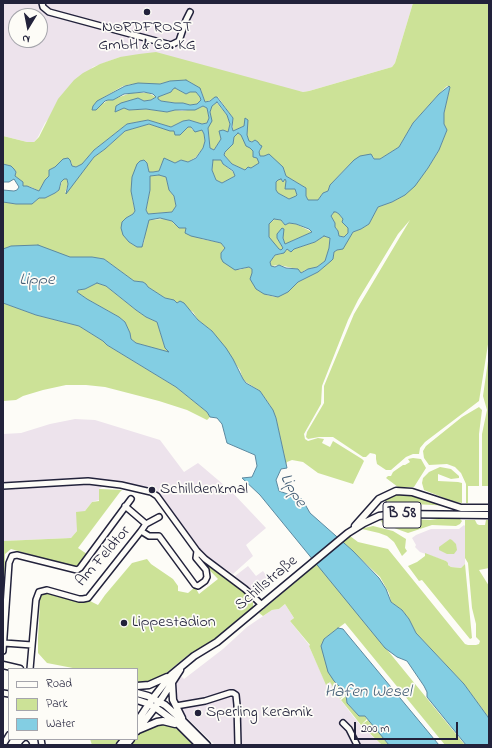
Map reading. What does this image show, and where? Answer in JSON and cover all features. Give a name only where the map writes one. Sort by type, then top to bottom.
[{"type":"main road","name":"B 58","points":[[348,533],[380,499],[396,491],[412,492],[461,511],[489,515]]},
{"type":"main road","name":"B 58","points":[[348,533],[364,523],[380,516],[393,514],[424,515],[489,508]]},
{"type":"main road","name":"Schillstraße","points":[[138,720],[153,698],[181,667],[194,656],[217,642],[348,533]]},
{"type":"main road","points":[[3,665],[16,668]]},
{"type":"main road","name":"Schillstraße","points":[[138,730],[159,702],[171,679]]},
{"type":"main road","points":[[138,686],[171,679],[172,693],[180,723]]},
{"type":"main road","points":[[138,693],[153,698],[159,702],[199,745]]},
{"type":"main road","points":[[138,700],[155,707],[180,723],[207,745]]},
{"type":"main road","points":[[138,731],[157,722],[163,721],[180,723]]},
{"type":"street","points":[[42,3],[43,7],[49,12],[171,45],[179,41],[190,12]]},
{"type":"street","points":[[3,486],[88,481],[121,485],[151,492],[157,496],[197,551],[205,559],[245,589],[262,605]]},
{"type":"street","points":[[3,651],[8,575],[12,556],[17,555],[77,570],[131,499]]},
{"type":"street","points":[[125,506],[146,524]]},
{"type":"street","points":[[140,531],[146,524],[159,517]]},
{"type":"street","name":"Am Feldtor","points":[[30,668],[36,600],[39,592],[47,590],[79,599],[88,598],[140,531],[149,536],[159,536],[194,585],[198,586],[208,577],[206,570],[196,558],[197,551]]},
{"type":"street","points":[[4,643],[32,645]]},
{"type":"street","points":[[176,706],[205,701],[234,693],[236,695],[237,705],[238,745]]},
{"type":"street","points":[[343,723],[349,729],[357,745]]},
{"type":"shaded area","points":[[3,3],[413,3],[395,63],[392,67],[303,92],[120,57],[93,67],[45,123],[34,142],[27,142],[3,136]]},
{"type":"shaded area","points":[[75,419],[95,420],[160,440],[184,472],[198,463],[231,491],[266,528],[246,545],[253,556],[233,574],[202,553],[161,495],[152,489],[112,481],[99,489],[99,500],[92,502],[85,511],[77,531],[71,538],[3,541],[3,434],[21,433],[50,424]]},
{"type":"shaded area","points":[[464,525],[465,564],[461,568],[451,567],[446,561],[420,552],[415,547],[416,545],[412,538],[416,535],[431,529],[459,529]]},
{"type":"shaded area","points":[[248,566],[256,576],[263,571],[270,581],[257,594],[235,576]]},
{"type":"shaded area","points":[[285,604],[294,618],[290,621],[310,646],[326,684],[330,682],[338,694],[337,695],[362,727],[382,745],[215,745],[184,714],[176,696],[175,683],[178,679],[182,677],[184,679],[223,649],[247,627],[272,610],[279,609]]},
{"type":"green space","points":[[413,3],[489,3],[489,338],[479,401],[425,442],[420,448],[419,454],[413,454],[406,457],[391,470],[386,470],[377,464],[375,454],[370,453],[366,457],[363,457],[333,437],[319,437],[308,439],[306,437],[307,432],[324,403],[324,386],[354,314],[410,220],[398,234],[358,300],[348,320],[322,386],[321,404],[304,434],[305,439],[308,441],[318,438],[324,439],[322,443],[330,447],[333,441],[364,461],[353,484],[318,473],[303,462],[292,460],[287,462],[286,465],[276,418],[270,405],[260,391],[243,379],[240,370],[212,331],[198,320],[193,312],[179,303],[165,298],[143,282],[134,281],[104,259],[92,257],[70,257],[11,246],[3,249],[3,202],[32,204],[39,198],[45,198],[55,193],[59,190],[63,179],[67,179],[68,184],[65,193],[94,157],[125,131],[149,124],[165,129],[191,127],[192,130],[202,130],[205,141],[203,148],[196,157],[188,162],[181,160],[175,163],[169,161],[162,163],[159,171],[149,172],[147,163],[144,160],[132,198],[135,211],[126,218],[129,242],[137,247],[144,243],[145,232],[149,220],[164,219],[172,221],[174,224],[187,228],[202,239],[221,243],[225,248],[221,253],[239,270],[249,267],[252,269],[267,295],[275,297],[288,292],[298,282],[318,272],[333,259],[334,252],[343,248],[353,232],[369,224],[378,207],[405,195],[428,168],[439,150],[447,130],[444,124],[444,113],[449,86],[447,86],[439,94],[413,123],[399,147],[380,159],[374,159],[373,156],[350,164],[330,185],[328,191],[323,193],[318,200],[308,200],[306,196],[306,188],[286,176],[283,167],[264,156],[260,156],[259,152],[261,150],[258,142],[249,141],[244,126],[233,131],[233,118],[218,97],[205,102],[201,90],[190,82],[170,81],[160,84],[132,84],[123,86],[104,97],[93,106],[131,93],[148,93],[156,97],[151,100],[144,101],[138,98],[130,101],[115,112],[124,108],[129,110],[146,109],[167,112],[175,110],[182,111],[200,108],[203,106],[207,108],[209,118],[207,123],[202,124],[189,120],[183,121],[171,127],[148,120],[127,124],[94,150],[82,164],[76,167],[72,166],[72,163],[63,159],[55,167],[49,170],[49,176],[39,191],[31,187],[23,186],[21,181],[15,176],[16,172],[10,166],[3,164],[3,136],[27,142],[34,142],[39,137],[58,99],[74,80],[83,73],[100,64],[120,57],[156,52],[303,92],[392,67],[395,63]]},
{"type":"green space","points":[[175,88],[186,94],[196,92],[201,100],[197,104],[190,105],[161,101],[158,99],[158,97],[171,92]]},
{"type":"green space","points":[[216,102],[227,115],[230,124],[228,132],[220,131],[221,139],[214,150],[210,148],[208,128],[211,118],[210,112],[212,106]]},
{"type":"green space","points":[[238,133],[253,151],[253,157],[257,158],[260,163],[250,169],[245,170],[232,164],[224,155],[234,136]]},
{"type":"green space","points":[[213,160],[221,160],[235,176],[222,183],[216,180],[212,170]]},
{"type":"green space","points":[[159,175],[166,177],[169,190],[174,196],[176,206],[172,212],[148,214],[146,210],[150,190],[150,176]]},
{"type":"green space","points":[[281,179],[283,182],[285,179],[287,189],[295,189],[297,195],[295,197],[289,199],[276,191],[276,182]]},
{"type":"green space","points":[[334,212],[339,214],[343,219],[342,222],[348,227],[348,233],[344,237],[339,236],[335,227],[335,223],[331,216]]},
{"type":"green space","points":[[275,219],[281,220],[285,225],[289,223],[296,224],[312,232],[285,244],[282,229],[277,238],[283,248],[281,250],[275,246],[269,237],[269,224]]},
{"type":"green space","points":[[324,236],[330,238],[329,248],[325,261],[317,267],[305,270],[301,273],[297,269],[279,265],[271,266],[270,262],[275,255],[281,254],[288,249],[291,252],[294,249],[315,242]]},
{"type":"green space","points":[[97,283],[106,286],[136,310],[157,322],[165,348],[170,353],[136,343],[131,339],[125,322],[77,292],[78,290],[85,289]]},
{"type":"green space","points":[[3,303],[36,315],[79,326],[176,387],[207,412],[210,417],[207,420],[187,410],[159,401],[105,387],[86,385],[66,385],[23,396],[16,400],[3,401]]},
{"type":"green space","points":[[489,354],[489,486],[482,486],[482,434],[487,410],[483,396]]},
{"type":"green space","points":[[479,407],[482,410],[479,434],[479,486],[468,486],[468,503],[466,503],[466,484],[461,473],[455,467],[447,464],[429,465],[424,458],[423,451],[426,446],[462,417]]},
{"type":"green space","points":[[408,459],[421,459],[426,468],[414,487],[398,487],[386,478],[391,476],[393,472],[403,465],[410,462]]},
{"type":"green space","points":[[440,467],[451,469],[459,476],[459,478],[451,479],[438,474],[438,481],[462,483],[462,503],[452,501],[424,490],[422,483],[423,478],[429,472]]},
{"type":"green space","points":[[99,489],[122,490],[78,548],[87,554],[77,566],[75,567],[11,549],[5,554],[3,620],[3,541],[71,538],[77,531],[76,512],[85,511],[92,502],[99,501]]},
{"type":"green space","points":[[400,493],[410,493],[451,506],[381,501]]},
{"type":"green space","points":[[395,518],[430,520],[460,519],[462,521],[456,526],[432,525],[408,533],[383,524],[381,521]]},
{"type":"green space","points":[[465,520],[475,520],[479,525],[485,525],[486,520],[489,520],[489,568],[479,570],[489,586],[489,718],[464,684],[416,633],[409,619],[402,610],[391,602],[389,593],[380,577],[343,542],[350,536],[358,542],[388,549],[465,644],[476,645],[479,644],[480,641],[476,637],[476,624],[472,608],[468,563],[465,558]]},
{"type":"green space","points":[[373,526],[393,531],[406,539],[405,548],[407,551],[402,556],[394,542],[387,536],[362,529],[357,532],[356,531],[360,529]]},
{"type":"green space","points":[[450,539],[456,544],[457,550],[454,554],[447,554],[439,550],[439,547]]},
{"type":"green space","points":[[425,553],[446,561],[451,567],[461,568],[465,564],[472,638],[470,639],[422,580],[419,581],[408,566],[425,556]]},
{"type":"green space","name":"Lippestadion","points":[[199,555],[248,594],[253,600],[253,607],[212,641],[188,655],[160,678],[148,682],[138,683],[138,668],[73,668],[47,663],[38,653],[40,603],[37,602],[40,594],[46,592],[88,600],[98,605],[132,563],[147,559],[151,564],[173,579],[178,586],[178,591],[188,593],[195,587],[199,594],[218,579],[197,557]]},
{"type":"green space","points":[[317,564],[465,745],[445,745],[345,623],[324,639],[334,681],[346,694],[340,699],[330,682],[326,685],[309,646],[310,645],[290,621],[294,618],[285,604],[279,609],[272,610],[263,616],[259,613]]},
{"type":"green space","points":[[346,696],[347,703],[359,716],[365,716],[367,719],[361,725],[341,700]]},
{"type":"green space","points":[[368,720],[389,745],[382,745],[361,725]]},
{"type":"green space","points":[[161,724],[169,725],[178,730],[193,745],[130,745],[134,740],[138,740],[138,735],[143,731]]},
{"type":"green space","points":[[90,740],[120,740],[116,745],[92,745]]},
{"type":"water","points":[[186,80],[200,88],[205,102],[217,97],[233,118],[233,131],[244,126],[245,118],[248,120],[247,135],[249,141],[252,142],[255,140],[262,146],[259,152],[260,156],[269,154],[283,167],[286,176],[306,188],[306,196],[308,200],[318,200],[323,193],[328,191],[330,185],[354,160],[360,156],[371,154],[374,159],[380,159],[399,147],[413,123],[439,94],[449,86],[444,113],[444,124],[447,130],[439,150],[415,186],[405,195],[378,207],[369,224],[353,232],[343,249],[334,252],[333,259],[331,261],[318,272],[298,282],[288,292],[278,297],[264,294],[256,289],[250,279],[252,269],[249,267],[235,270],[223,262],[221,253],[225,248],[221,243],[191,236],[185,233],[186,228],[179,228],[172,221],[160,218],[149,220],[142,247],[137,247],[129,242],[123,235],[121,228],[122,222],[135,211],[131,191],[132,177],[137,164],[144,160],[147,163],[149,172],[153,172],[159,171],[164,158],[175,163],[181,160],[188,162],[196,158],[203,148],[205,141],[202,130],[195,132],[191,127],[188,127],[180,135],[175,135],[174,131],[149,124],[125,131],[94,157],[66,194],[68,184],[67,179],[64,179],[61,182],[59,190],[45,198],[39,198],[32,204],[3,202],[3,190],[14,191],[19,187],[14,179],[9,182],[3,182],[3,164],[11,166],[14,169],[16,172],[15,176],[23,182],[23,186],[39,191],[49,176],[49,170],[55,167],[63,159],[68,158],[72,166],[76,167],[82,164],[94,150],[127,124],[148,120],[171,127],[183,121],[189,120],[202,124],[207,123],[209,118],[207,108],[203,106],[195,110],[175,110],[167,112],[146,109],[129,110],[124,108],[115,112],[116,106],[121,103],[138,98],[144,101],[151,100],[156,97],[153,94],[144,92],[124,94],[113,100],[105,101],[96,110],[92,110],[97,101],[125,86],[138,83],[160,84],[170,81]],"holes":[[[175,88],[186,94],[196,92],[201,100],[197,104],[190,105],[161,101],[158,99],[158,97],[171,92]],[[217,102],[227,115],[230,124],[228,132],[223,130],[219,131],[221,139],[214,150],[210,148],[208,128],[212,121],[210,112],[212,106]],[[238,133],[241,135],[246,146],[253,151],[253,157],[257,158],[259,163],[251,168],[248,167],[245,170],[232,164],[224,155],[233,144],[234,137]],[[213,160],[221,160],[223,164],[233,171],[235,176],[222,183],[216,180],[212,170]],[[159,175],[166,177],[169,190],[174,196],[176,206],[172,212],[148,214],[146,210],[150,190],[150,176]],[[281,179],[283,182],[285,179],[285,189],[295,189],[297,195],[289,199],[278,193],[276,190],[276,182]],[[334,212],[339,214],[343,219],[342,222],[348,228],[348,233],[344,237],[339,236],[331,216]],[[274,219],[281,220],[285,225],[289,223],[296,224],[309,229],[312,232],[285,244],[283,238],[284,229],[282,228],[277,234],[277,238],[283,248],[281,250],[269,237],[269,224]],[[324,236],[330,238],[325,261],[317,267],[308,269],[301,273],[298,269],[286,268],[279,265],[275,267],[271,266],[270,262],[275,255],[284,253],[287,249],[291,252],[294,249],[315,242]]]},
{"type":"water","name":"Lippe","points":[[38,245],[70,257],[92,257],[104,259],[134,281],[143,282],[165,298],[174,300],[177,303],[180,301],[184,303],[198,320],[212,331],[226,348],[246,383],[260,391],[273,410],[287,468],[281,469],[276,480],[279,491],[302,499],[310,513],[353,551],[379,578],[386,589],[391,602],[402,610],[409,619],[416,633],[464,684],[488,717],[489,745],[466,745],[427,697],[427,692],[424,686],[407,661],[397,657],[385,648],[260,495],[242,478],[252,477],[257,466],[255,455],[227,443],[222,424],[217,418],[210,417],[207,412],[176,387],[79,326],[36,315],[3,303],[3,249],[11,246]],"holes":[[[97,283],[106,286],[136,310],[157,322],[165,348],[169,352],[136,343],[131,339],[125,322],[77,292],[78,290],[85,289]]]},
{"type":"water","name":"Hafen Wesel","points":[[338,628],[343,629],[439,745],[389,745],[365,716],[359,716],[347,703],[346,695],[343,690],[328,672],[321,646],[324,639]]},
{"type":"place","name":"NORDFROST GmbH & Co. KG","points":[[147,12]]},
{"type":"place","name":"Schilldenkmal","points":[[152,490]]},
{"type":"place","name":"Lippestadion","points":[[124,623]]},
{"type":"place","name":"Sperling Keramik","points":[[198,713]]}]
